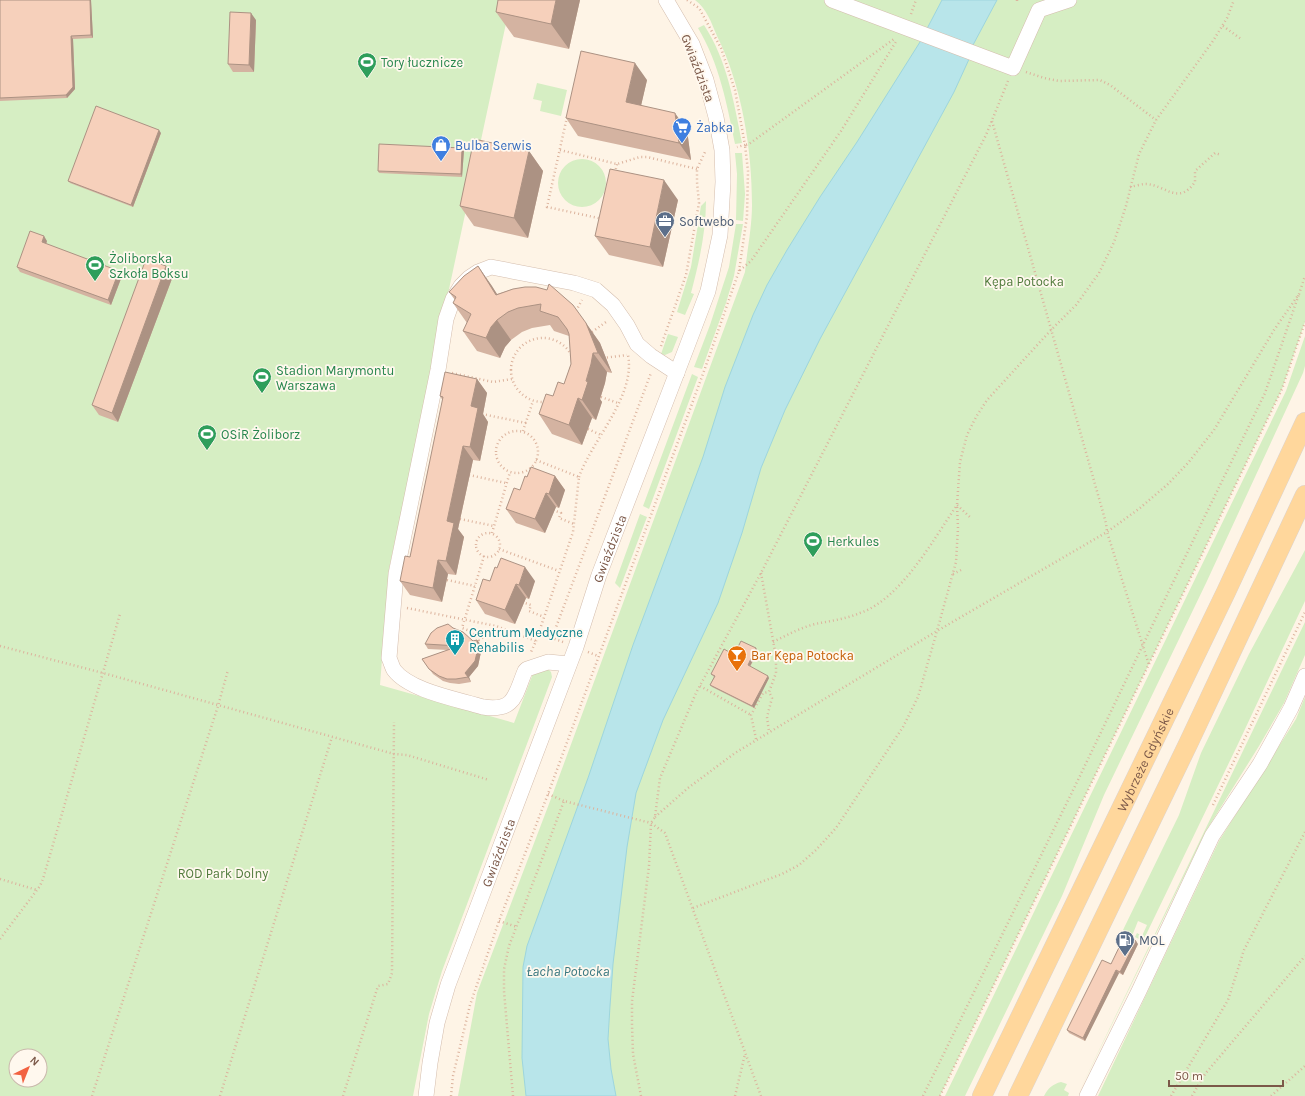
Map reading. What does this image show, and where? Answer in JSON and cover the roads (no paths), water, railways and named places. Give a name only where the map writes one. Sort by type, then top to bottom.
[{"type":"main road","name":"Wybrzeże Gdyńskie","points":[[982,1096],[1226,592],[1305,422]]},
{"type":"main road","points":[[1018,1096],[1192,735],[1305,495]]},
{"type":"street","name":"Gwiaździsta","points":[[426,1096],[437,1023],[448,985],[576,647],[600,575],[708,291],[720,235],[723,182],[722,150],[716,117],[706,80],[692,44],[666,0]]},
{"type":"street","points":[[832,0],[1013,68],[1039,10],[1069,0]]},
{"type":"street","points":[[569,664],[548,662],[530,667],[525,671],[512,701],[502,707],[492,708],[483,707],[418,688],[404,680],[393,669],[389,658],[396,574],[438,370],[446,319],[453,300],[461,286],[469,278],[478,272],[491,267],[574,283],[596,290],[613,305],[627,325],[637,344],[677,373]]},
{"type":"street","points":[[1087,1096],[1212,836],[1260,764],[1291,708],[1305,676]]},
{"type":"water","name":"Łacha Potocka","points":[[942,0],[997,0],[973,45],[970,57],[954,92],[820,339],[785,410],[761,468],[742,533],[718,603],[663,720],[636,793],[627,847],[613,964],[610,1006],[608,1039],[616,1096],[526,1096],[522,1058],[523,967],[527,946],[588,778],[633,645],[703,457],[725,387],[753,315],[767,285],[820,197],[857,142],[920,42]]},
{"type":"place","name":"Tory łucznicze","points":[[367,79]]},
{"type":"place","name":"Żabka","points":[[682,144]]},
{"type":"place","name":"Bulba Serwis","points":[[441,162]]},
{"type":"place","name":"Softwebo","points":[[665,238]]},
{"type":"place","name":"Żoliborska Szkoła Boksu","points":[[95,282]]},
{"type":"place","name":"Stadion Marymontu Warszawa","points":[[262,394]]},
{"type":"place","name":"OSiR Żoliborz","points":[[207,451]]},
{"type":"place","name":"Herkules","points":[[813,558]]},
{"type":"place","name":"Centrum Medyczne Rehabilis","points":[[455,656]]},
{"type":"place","name":"Bar Kępa Potocka","points":[[737,672]]},
{"type":"place","name":"MOL","points":[[1125,957]]},
{"type":"park label","name":"Kępa Potocka","points":[[1024,281]]},
{"type":"park label","name":"ROD Park Dolny","points":[[223,873]]}]
